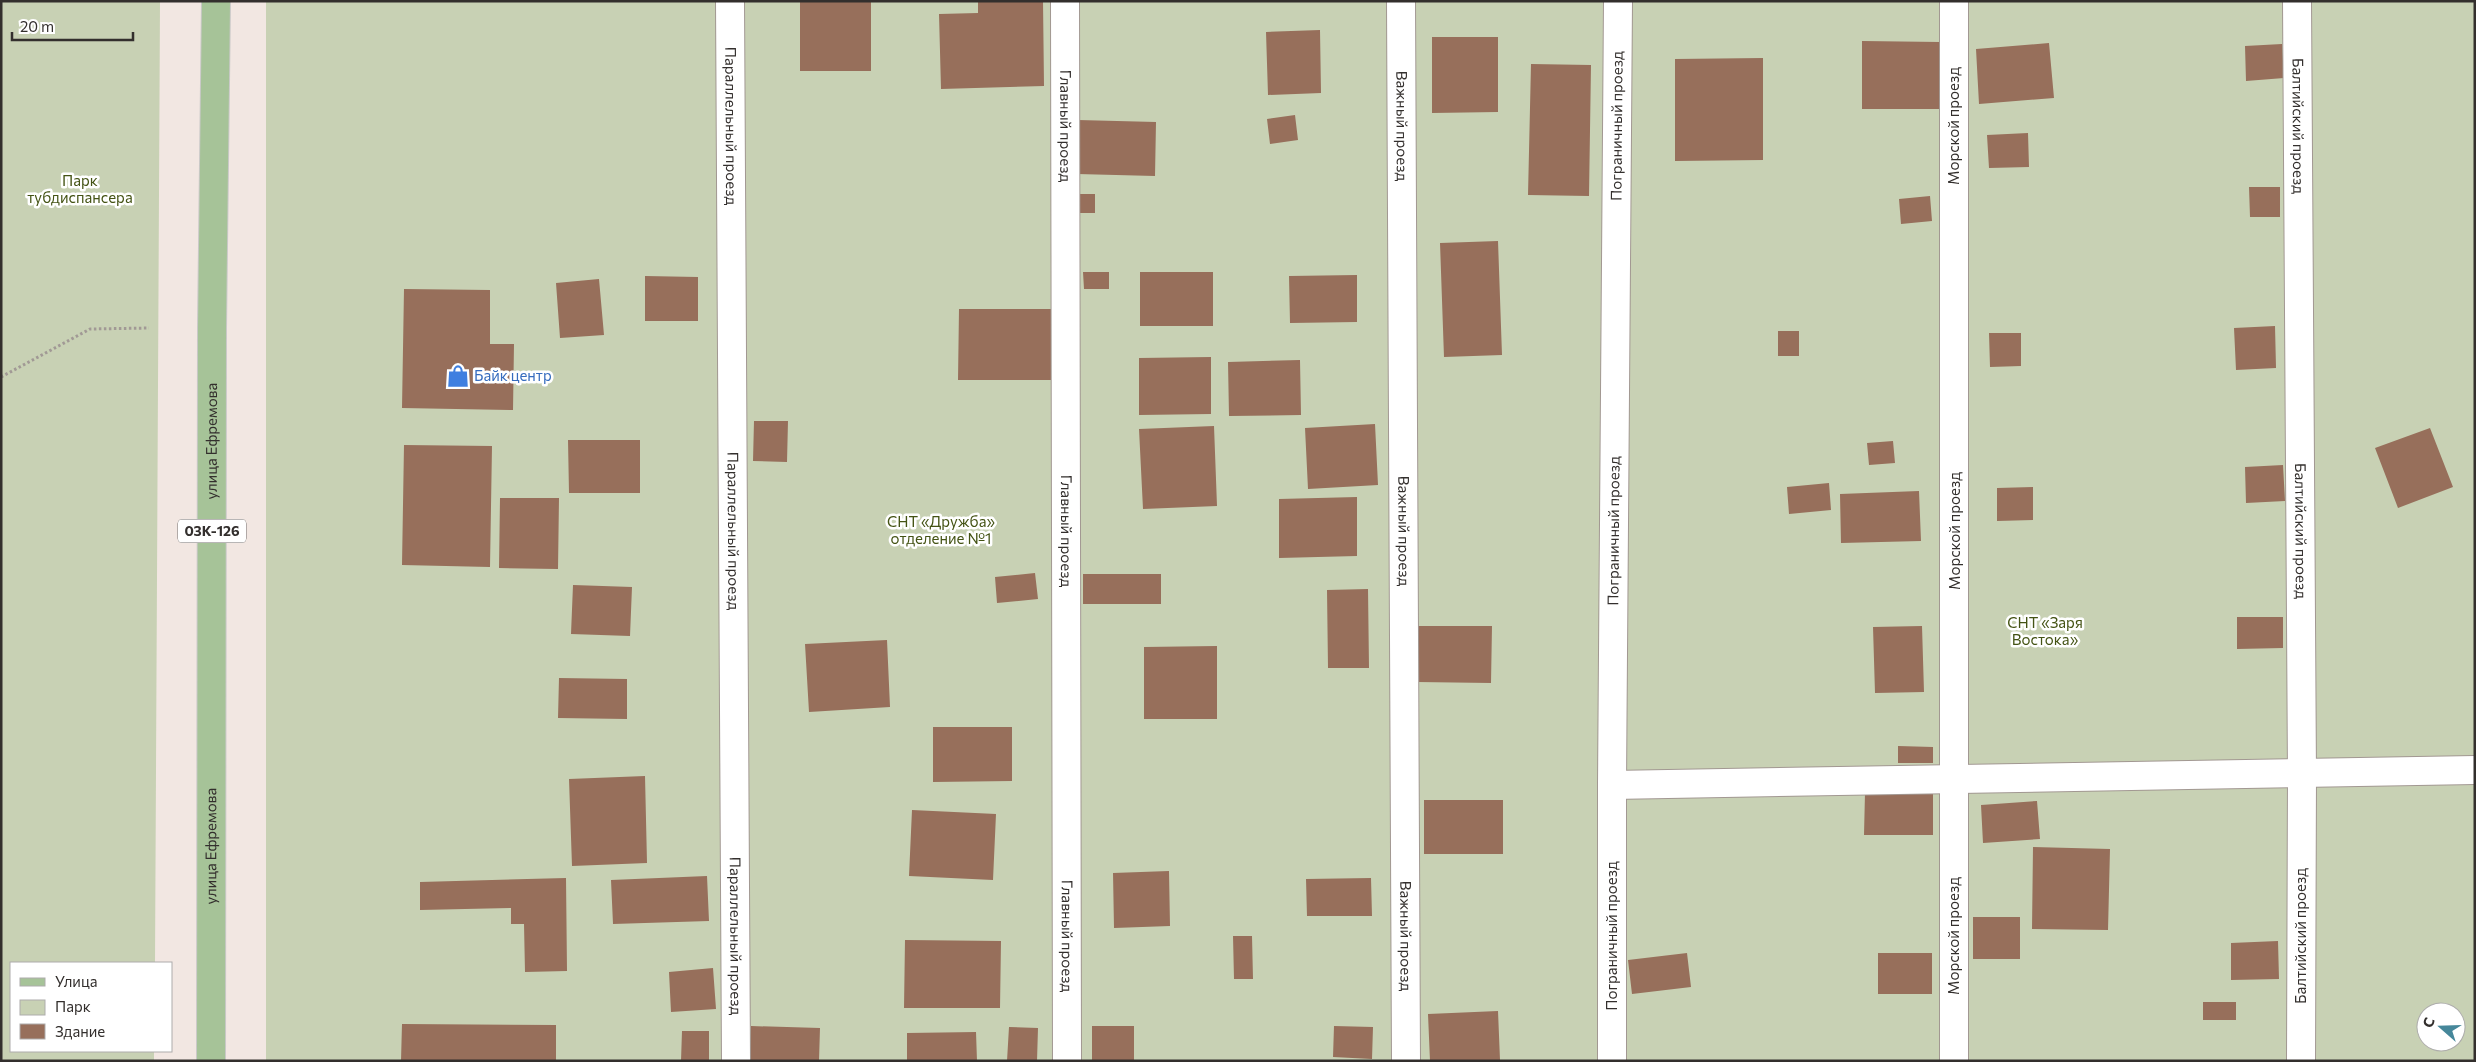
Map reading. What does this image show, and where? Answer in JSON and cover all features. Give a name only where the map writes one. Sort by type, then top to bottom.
[{"type":"main road","name":"улица Ефремова","points":[[211,1061],[212,328],[216,1]]},
{"type":"lane","name":"Параллельный проезд","points":[[730,1],[736,1061]]},
{"type":"lane","name":"Главный проезд","points":[[1065,1],[1067,1061]]},
{"type":"lane","name":"Важный проезд","points":[[1401,1],[1406,1061]]},
{"type":"lane","name":"Пограничный проезд","points":[[1612,1061],[1612,785],[1618,1]]},
{"type":"lane","name":"Морской проезд","points":[[1954,1],[1954,1061]]},
{"type":"lane","name":"Балтийский проезд","points":[[2297,1],[2302,775],[2300,1061]]},
{"type":"lane","points":[[1612,785],[1955,778],[2302,775],[2475,770]]},
{"type":"path","points":[[1,377],[90,329],[149,328]]},
{"type":"green space","name":"Парк тубдиспансера","points":[[1,1],[160,1],[155,962],[10,962],[10,1052],[154,1052],[154,1061],[1,1061]]},
{"type":"green space","name":"СНТ «Дружба» отделение №1","points":[[266,1],[2475,1],[2475,1061],[266,1061]]},
{"type":"building","points":[[800,1],[871,1],[871,71],[800,71]]},
{"type":"building","points":[[978,1],[1043,1],[1044,86],[941,89],[939,14],[978,13]]},
{"type":"building","points":[[1320,30],[1321,93],[1268,95],[1266,32]]},
{"type":"building","points":[[1432,37],[1498,37],[1498,112],[1432,113]]},
{"type":"building","points":[[1862,41],[1940,42],[1939,109],[1862,109]]},
{"type":"building","points":[[2049,43],[2054,98],[1979,104],[1976,49]]},
{"type":"building","points":[[2282,44],[2284,78],[2246,81],[2245,46]]},
{"type":"building","points":[[1763,58],[1763,160],[1675,161],[1675,59]]},
{"type":"building","points":[[1531,64],[1591,65],[1589,196],[1528,195]]},
{"type":"building","points":[[1295,115],[1298,140],[1270,144],[1267,119]]},
{"type":"building","points":[[1078,120],[1156,122],[1155,176],[1077,174]]},
{"type":"building","points":[[2028,133],[2029,167],[1989,168],[1987,135]]},
{"type":"building","points":[[2249,187],[2280,187],[2280,217],[2250,217]]},
{"type":"building","points":[[1075,194],[1095,194],[1095,213],[1075,213]]},
{"type":"building","points":[[1930,196],[1932,221],[1901,224],[1899,199]]},
{"type":"building","points":[[1498,241],[1502,355],[1444,357],[1440,243]]},
{"type":"building","points":[[1083,272],[1109,272],[1109,289],[1084,289]]},
{"type":"building","points":[[1140,272],[1213,272],[1213,326],[1140,326]]},
{"type":"building","points":[[1357,275],[1357,322],[1290,323],[1289,276]]},
{"type":"building","points":[[645,276],[698,277],[698,321],[645,321]]},
{"type":"building","points":[[599,279],[604,335],[560,338],[556,283]]},
{"type":"building","name":"Байк центр","points":[[404,289],[490,290],[490,344],[514,344],[513,410],[402,408]]},
{"type":"building","points":[[959,309],[1053,309],[1052,380],[958,380]]},
{"type":"building","points":[[2275,326],[2276,368],[2236,370],[2234,328]]},
{"type":"building","points":[[1778,331],[1799,331],[1799,356],[1778,356]]},
{"type":"building","points":[[1989,333],[2021,333],[2021,366],[1990,367]]},
{"type":"building","points":[[1211,357],[1211,414],[1139,415],[1139,358]]},
{"type":"building","points":[[1300,360],[1301,415],[1229,416],[1228,362]]},
{"type":"building","points":[[754,421],[788,421],[787,462],[753,461]]},
{"type":"building","points":[[1375,424],[1378,485],[1308,489],[1305,428]]},
{"type":"building","points":[[1214,426],[1217,506],[1143,509],[1139,429]]},
{"type":"building","points":[[2430,428],[2453,487],[2398,508],[2375,448]]},
{"type":"building","points":[[568,440],[640,440],[640,493],[569,493]]},
{"type":"building","points":[[1893,441],[1895,463],[1869,465],[1867,443]]},
{"type":"building","points":[[404,445],[492,446],[490,567],[402,565]]},
{"type":"building","points":[[2283,465],[2285,501],[2246,503],[2245,467]]},
{"type":"building","points":[[1829,483],[1831,510],[1789,514],[1787,487]]},
{"type":"building","points":[[2033,487],[2033,520],[1997,521],[1997,488]]},
{"type":"building","points":[[1919,491],[1921,541],[1841,543],[1840,494]]},
{"type":"building","points":[[1357,497],[1357,556],[1279,558],[1279,499]]},
{"type":"building","points":[[500,498],[559,498],[558,569],[499,568]]},
{"type":"building","points":[[1035,573],[1038,599],[997,603],[995,577]]},
{"type":"building","points":[[1083,574],[1161,574],[1161,604],[1083,604]]},
{"type":"building","points":[[573,585],[632,587],[630,636],[571,634]]},
{"type":"building","points":[[1368,589],[1369,668],[1328,668],[1327,590]]},
{"type":"building","points":[[2237,617],[2283,617],[2283,648],[2237,649]]},
{"type":"building","points":[[1417,626],[1492,626],[1491,683],[1417,682]]},
{"type":"building","points":[[1922,626],[1924,692],[1875,693],[1873,627]]},
{"type":"building","points":[[887,640],[890,707],[809,712],[805,644]]},
{"type":"building","points":[[1217,646],[1217,719],[1144,719],[1144,647]]},
{"type":"building","points":[[559,678],[627,679],[627,719],[558,718]]},
{"type":"building","points":[[933,727],[1012,727],[1012,781],[933,782]]},
{"type":"building","points":[[1898,746],[1933,747],[1933,763],[1898,763]]},
{"type":"building","points":[[645,776],[647,863],[572,866],[569,779]]},
{"type":"building","points":[[1933,792],[1933,835],[1864,835],[1865,793]]},
{"type":"building","points":[[1424,800],[1503,800],[1503,854],[1424,854]]},
{"type":"building","points":[[2037,801],[2040,839],[1983,843],[1981,805]]},
{"type":"building","points":[[912,810],[996,814],[993,880],[909,876]]},
{"type":"building","points":[[2033,847],[2110,849],[2108,930],[2032,929]]},
{"type":"building","points":[[1169,871],[1170,926],[1114,928],[1113,873]]},
{"type":"building","points":[[707,876],[709,921],[613,924],[611,880]]},
{"type":"building","points":[[566,878],[567,971],[525,972],[524,924],[511,924],[511,908],[420,910],[420,882]]},
{"type":"building","points":[[1371,878],[1372,916],[1307,916],[1306,879]]},
{"type":"building","points":[[1973,917],[2020,917],[2020,959],[1973,959]]},
{"type":"building","points":[[1233,936],[1252,936],[1253,979],[1234,979]]},
{"type":"building","points":[[905,940],[1001,941],[1000,1008],[904,1008]]},
{"type":"building","points":[[2278,941],[2279,979],[2231,980],[2231,943]]},
{"type":"building","points":[[1687,953],[1691,987],[1632,994],[1628,960]]},
{"type":"building","points":[[1878,953],[1932,953],[1932,994],[1878,994]]},
{"type":"building","points":[[713,968],[716,1009],[671,1012],[669,972]]},
{"type":"building","points":[[2203,1002],[2236,1002],[2236,1020],[2203,1020]]},
{"type":"building","points":[[1498,1011],[1500,1060],[1430,1061],[1428,1014]]},
{"type":"building","points":[[402,1024],[556,1025],[556,1061],[401,1061]]},
{"type":"building","points":[[751,1026],[820,1028],[819,1061],[750,1061]]},
{"type":"building","points":[[1092,1026],[1134,1026],[1134,1060],[1092,1060]]},
{"type":"building","points":[[1334,1026],[1373,1027],[1372,1059],[1333,1057]]},
{"type":"building","points":[[1009,1027],[1038,1028],[1037,1061],[1007,1061]]},
{"type":"building","points":[[682,1031],[709,1031],[709,1061],[681,1061]]},
{"type":"building","points":[[976,1032],[977,1061],[907,1061],[907,1033]]},
{"type":"place","name":"Байк центр","points":[[458,376]]},
{"type":"park label","name":"СНТ «Заря Востока»","points":[[2045,632]]}]
